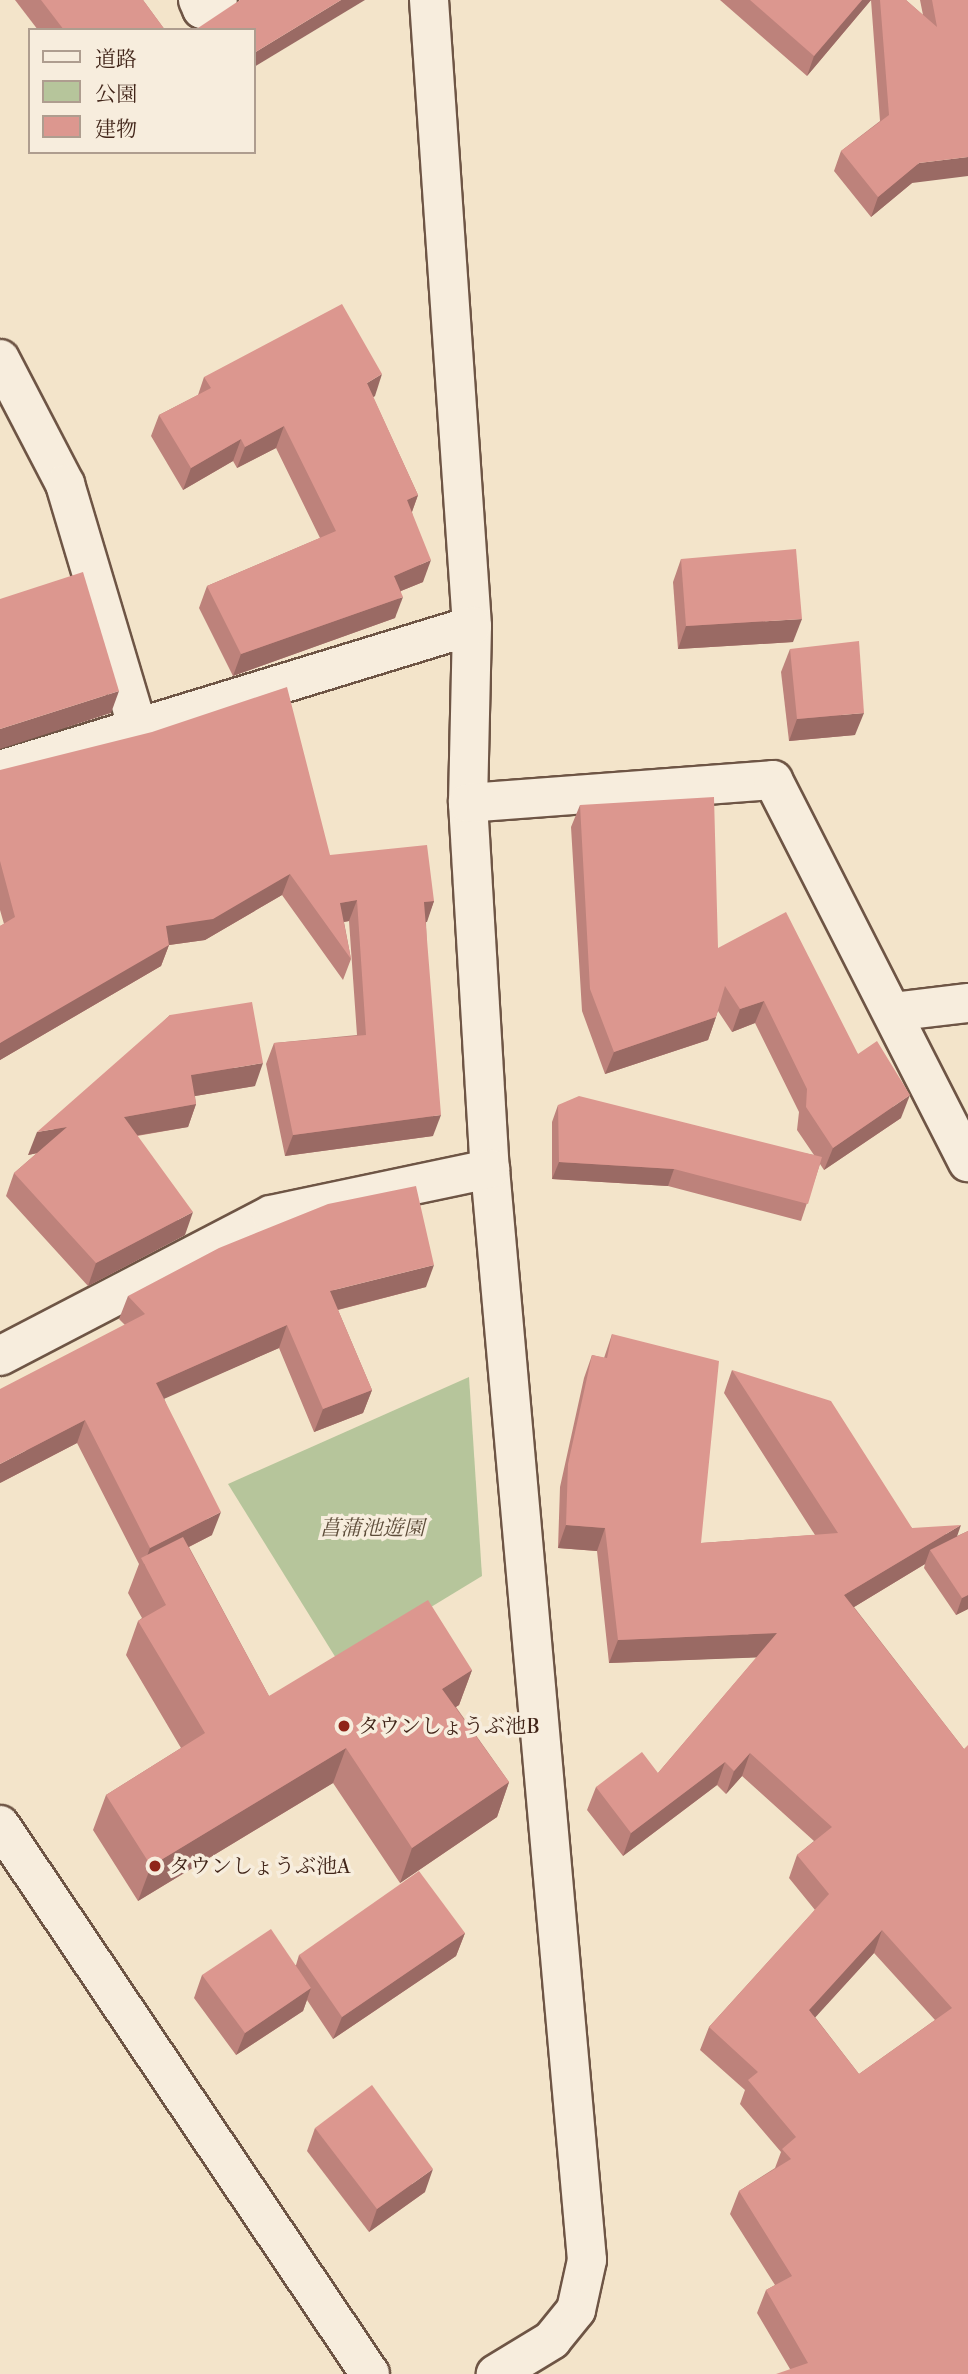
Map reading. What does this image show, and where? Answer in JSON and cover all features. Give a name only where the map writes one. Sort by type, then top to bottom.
[{"type":"street","points":[[198,0],[202,9],[218,0]]},
{"type":"street","points":[[429,0],[472,626],[468,803],[490,1169],[587,2260],[576,2310],[552,2340],[496,2374]]},
{"type":"street","points":[[0,359],[65,484],[138,732]]},
{"type":"street","points":[[0,769],[138,732],[472,626]]},
{"type":"street","points":[[468,803],[773,780],[968,1162]]},
{"type":"street","points":[[892,1012],[968,1003]]},
{"type":"street","points":[[0,1356],[271,1215],[490,1169]]},
{"type":"street","points":[[0,1825],[370,2374]]},
{"type":"green space","name":"菖蒲池遊園","points":[[469,1377],[482,1576],[339,1663],[228,1484]]},
{"type":"building","points":[[41,0],[143,0],[164,28],[62,28]]},
{"type":"building","points":[[240,0],[341,0],[256,52],[256,28],[198,28]]},
{"type":"building","points":[[750,0],[862,0],[814,56]]},
{"type":"building","points":[[880,0],[906,0],[937,27],[932,0],[968,0],[968,157],[919,163],[878,197],[841,151],[889,115]]},
{"type":"building","points":[[342,304],[382,374],[367,383],[418,495],[407,500],[431,560],[394,576],[403,597],[241,654],[207,586],[336,531],[284,426],[245,447],[241,439],[191,468],[159,415],[211,388],[204,377]]},
{"type":"building","points":[[796,549],[802,619],[686,626],[681,559]]},
{"type":"building","points":[[83,572],[119,691],[0,729],[0,599]]},
{"type":"building","points":[[859,641],[864,713],[797,719],[790,649]]},
{"type":"building","points":[[287,687],[330,855],[427,845],[434,901],[424,902],[441,1115],[293,1135],[274,1043],[366,1035],[357,900],[340,903],[351,959],[290,874],[213,919],[166,926],[169,945],[0,1043],[0,926],[15,917],[0,861],[0,770],[152,732]]},
{"type":"building","points":[[714,797],[718,948],[786,912],[858,1054],[877,1041],[910,1095],[833,1148],[806,1107],[807,1089],[764,1001],[740,1009],[725,986],[716,1017],[614,1052],[590,989],[580,805]]},
{"type":"building","points":[[252,1002],[263,1063],[191,1075],[196,1104],[124,1117],[193,1212],[96,1263],[14,1173],[67,1127],[37,1132],[170,1015]]},
{"type":"building","points":[[579,1096],[822,1157],[808,1204],[674,1169],[559,1162],[558,1105]]},
{"type":"building","points":[[416,1186],[434,1265],[330,1291],[372,1390],[323,1409],[287,1325],[156,1383],[221,1512],[150,1548],[85,1420],[0,1464],[0,1389],[145,1314],[128,1296],[219,1248],[328,1204]]},
{"type":"building","points":[[612,1334],[719,1361],[701,1543],[838,1533],[732,1370],[831,1401],[912,1528],[961,1525],[844,1595],[964,1749],[968,1745],[968,2374],[776,2374],[808,2363],[766,2290],[792,2276],[739,2191],[791,2159],[782,2149],[796,2137],[748,2080],[758,2072],[709,2027],[829,1894],[797,1855],[832,1827],[750,1753],[734,1771],[725,1762],[631,1833],[596,1787],[642,1752],[658,1773],[777,1633],[618,1640],[605,1528],[566,1525],[568,1464],[592,1355],[607,1358]],"holes":[[[882,1930],[952,2008],[859,2074],[809,2010]]]},
{"type":"building","points":[[968,1531],[968,1595],[962,1598],[930,1550]]},
{"type":"building","points":[[183,1537],[269,1696],[428,1600],[472,1670],[442,1689],[509,1782],[412,1848],[346,1748],[151,1866],[106,1795],[205,1733],[138,1621],[166,1605],[141,1558]]},
{"type":"building","points":[[419,1871],[465,1933],[342,2017],[299,1955]]},
{"type":"building","points":[[271,1929],[311,1988],[245,2033],[202,1975]]},
{"type":"building","points":[[372,2085],[433,2169],[377,2209],[315,2128]]},
{"type":"place","name":"タウンしょうぶ池B","points":[[344,1726]]},
{"type":"place","name":"タウンしょうぶ池A","points":[[155,1866]]}]
